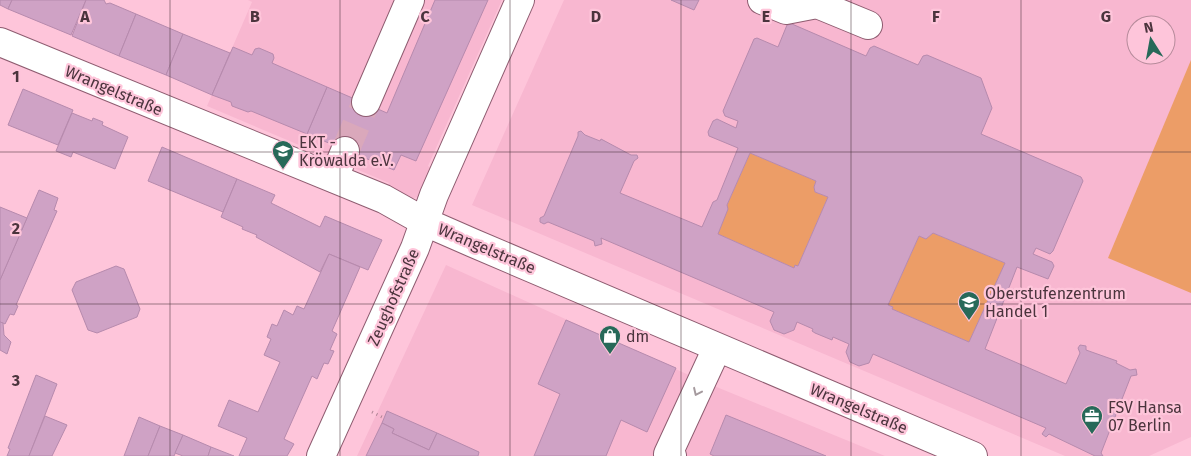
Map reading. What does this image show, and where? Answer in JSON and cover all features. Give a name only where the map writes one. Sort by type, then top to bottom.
[{"type":"street","points":[[366,102],[410,0]]},
{"type":"street","name":"Zeughofstraße","points":[[321,456],[426,222],[434,195],[520,0]]},
{"type":"street","points":[[762,0],[786,10],[817,4],[868,25]]},
{"type":"street","name":"Wrangelstraße","points":[[0,42],[236,140],[259,146],[401,207],[426,222],[973,456]]},
{"type":"street","points":[[334,178],[345,151]]},
{"type":"street","points":[[669,455],[717,348]]},
{"type":"path","points":[[372,412],[384,418]]},
{"type":"shaded area","points":[[248,0],[502,0],[428,166],[432,168],[419,197],[408,199],[387,189],[389,183],[207,106],[252,2]]},
{"type":"shaded area","name":"Oberstufenzentrum Handel 1","points":[[564,0],[1191,0],[1191,437],[1149,456],[1065,456],[472,205]]},
{"type":"shaded area","points":[[1191,60],[1191,293],[1108,258]]},
{"type":"shaded area","points":[[750,153],[816,181],[815,192],[828,197],[798,266],[795,265],[794,268],[718,234],[727,205]]},
{"type":"shaded area","points":[[933,233],[1005,263],[969,342],[892,309],[893,307],[888,305],[919,236],[926,239]]},
{"type":"shaded area","points":[[446,265],[702,381],[885,456],[357,456]]},
{"type":"building","points":[[0,0],[12,0],[8,9],[0,5]]},
{"type":"building","points":[[12,0],[86,0],[71,35],[8,9]]},
{"type":"building","points":[[86,0],[104,0],[106,4],[110,3],[136,14],[119,56],[72,36]]},
{"type":"building","points":[[435,0],[488,0],[416,161],[401,155],[394,170],[307,134],[327,87],[387,113]]},
{"type":"building","points":[[671,0],[699,0],[694,10]]},
{"type":"building","points":[[136,14],[183,34],[166,75],[119,56]]},
{"type":"building","points":[[792,24],[866,56],[870,48],[874,46],[918,65],[923,56],[927,55],[981,78],[992,108],[981,134],[1081,177],[1083,181],[1053,251],[1050,254],[1036,248],[1033,254],[1052,262],[1054,266],[1048,279],[1017,267],[985,349],[1066,384],[1080,353],[1078,348],[1080,345],[1086,346],[1086,350],[1117,361],[1116,363],[1130,370],[1136,369],[1137,375],[1131,376],[1101,453],[1103,456],[1095,456],[1049,434],[1046,437],[1042,434],[1046,428],[873,354],[869,363],[859,366],[850,362],[846,352],[849,344],[833,337],[832,340],[815,333],[812,331],[813,329],[797,322],[794,330],[784,334],[774,330],[770,321],[774,312],[601,238],[602,244],[595,246],[594,241],[548,222],[544,224],[540,222],[540,218],[544,216],[578,136],[578,132],[581,131],[585,135],[600,141],[601,139],[631,155],[637,155],[638,158],[634,161],[620,193],[702,227],[713,202],[717,200],[738,148],[709,136],[708,132],[713,121],[717,119],[736,128],[738,121],[725,116],[723,111],[754,39],[757,38],[778,47],[787,25]],"holes":[[[750,153],[816,181],[815,192],[828,197],[798,266],[795,265],[794,268],[718,234],[728,209],[727,205]],[[933,233],[1005,263],[969,342],[892,309],[893,307],[888,305],[919,236],[926,239]]]},
{"type":"building","points":[[183,34],[230,53],[212,95],[166,75]]},
{"type":"building","points":[[233,47],[252,55],[255,49],[259,48],[273,54],[272,63],[327,87],[307,134],[251,111],[248,112],[232,106],[231,102],[212,95]]},
{"type":"building","points":[[23,89],[73,110],[58,145],[8,125]]},
{"type":"building","points":[[72,113],[92,121],[93,118],[103,122],[102,125],[128,137],[115,169],[73,152],[71,157],[56,151]]},
{"type":"building","points":[[162,147],[237,179],[223,212],[148,181]]},
{"type":"building","points":[[237,179],[275,195],[271,203],[320,227],[325,216],[382,240],[368,270],[329,254],[320,272],[256,237],[257,235],[242,229],[243,227],[221,217]]},
{"type":"building","points":[[39,190],[58,198],[54,210],[57,211],[16,305],[18,306],[14,315],[10,314],[5,324],[0,322],[0,280]]},
{"type":"building","points":[[0,207],[27,218],[0,280]]},
{"type":"building","points":[[329,254],[360,267],[332,331],[337,334],[330,350],[334,351],[328,364],[324,363],[317,379],[312,376],[284,439],[294,444],[287,456],[239,456],[247,438],[218,426],[229,400],[258,412],[280,362],[264,355],[271,339],[267,337],[272,324],[277,326],[284,310],[293,315],[297,306],[304,309]]},
{"type":"building","points":[[116,266],[124,269],[140,309],[137,317],[97,333],[88,330],[72,290],[76,282]]},
{"type":"building","points":[[566,320],[676,368],[647,432],[621,420],[606,456],[534,456],[560,394],[538,384]]},
{"type":"building","points":[[0,322],[3,323],[4,335],[11,342],[7,354],[0,350]]},
{"type":"building","points":[[36,375],[57,384],[29,456],[7,456],[10,449],[8,448]]},
{"type":"building","points":[[387,411],[437,433],[429,450],[392,433],[394,429],[382,423]]},
{"type":"building","points":[[726,415],[826,456],[714,456],[710,454]]},
{"type":"building","points":[[45,416],[67,425],[52,456],[29,456]]},
{"type":"building","points":[[139,417],[160,426],[148,456],[124,456]]},
{"type":"building","points":[[382,423],[394,429],[392,433],[429,450],[437,433],[479,452],[478,456],[366,456]]},
{"type":"building","points":[[160,426],[183,435],[174,456],[148,456]]},
{"type":"building","points":[[183,435],[211,447],[208,456],[183,456],[175,453]]},
{"type":"building","points":[[211,447],[234,456],[208,456]]},
{"type":"tunnel","points":[[345,151],[366,102]]},
{"type":"place","name":"EKT - Kröwalda e.V.","points":[[283,170]]},
{"type":"place","name":"Oberstufenzentrum Handel 1","points":[[969,321]]},
{"type":"place","name":"dm","points":[[610,355]]},
{"type":"place","name":"FSV Hansa 07 Berlin","points":[[1092,435]]}]
